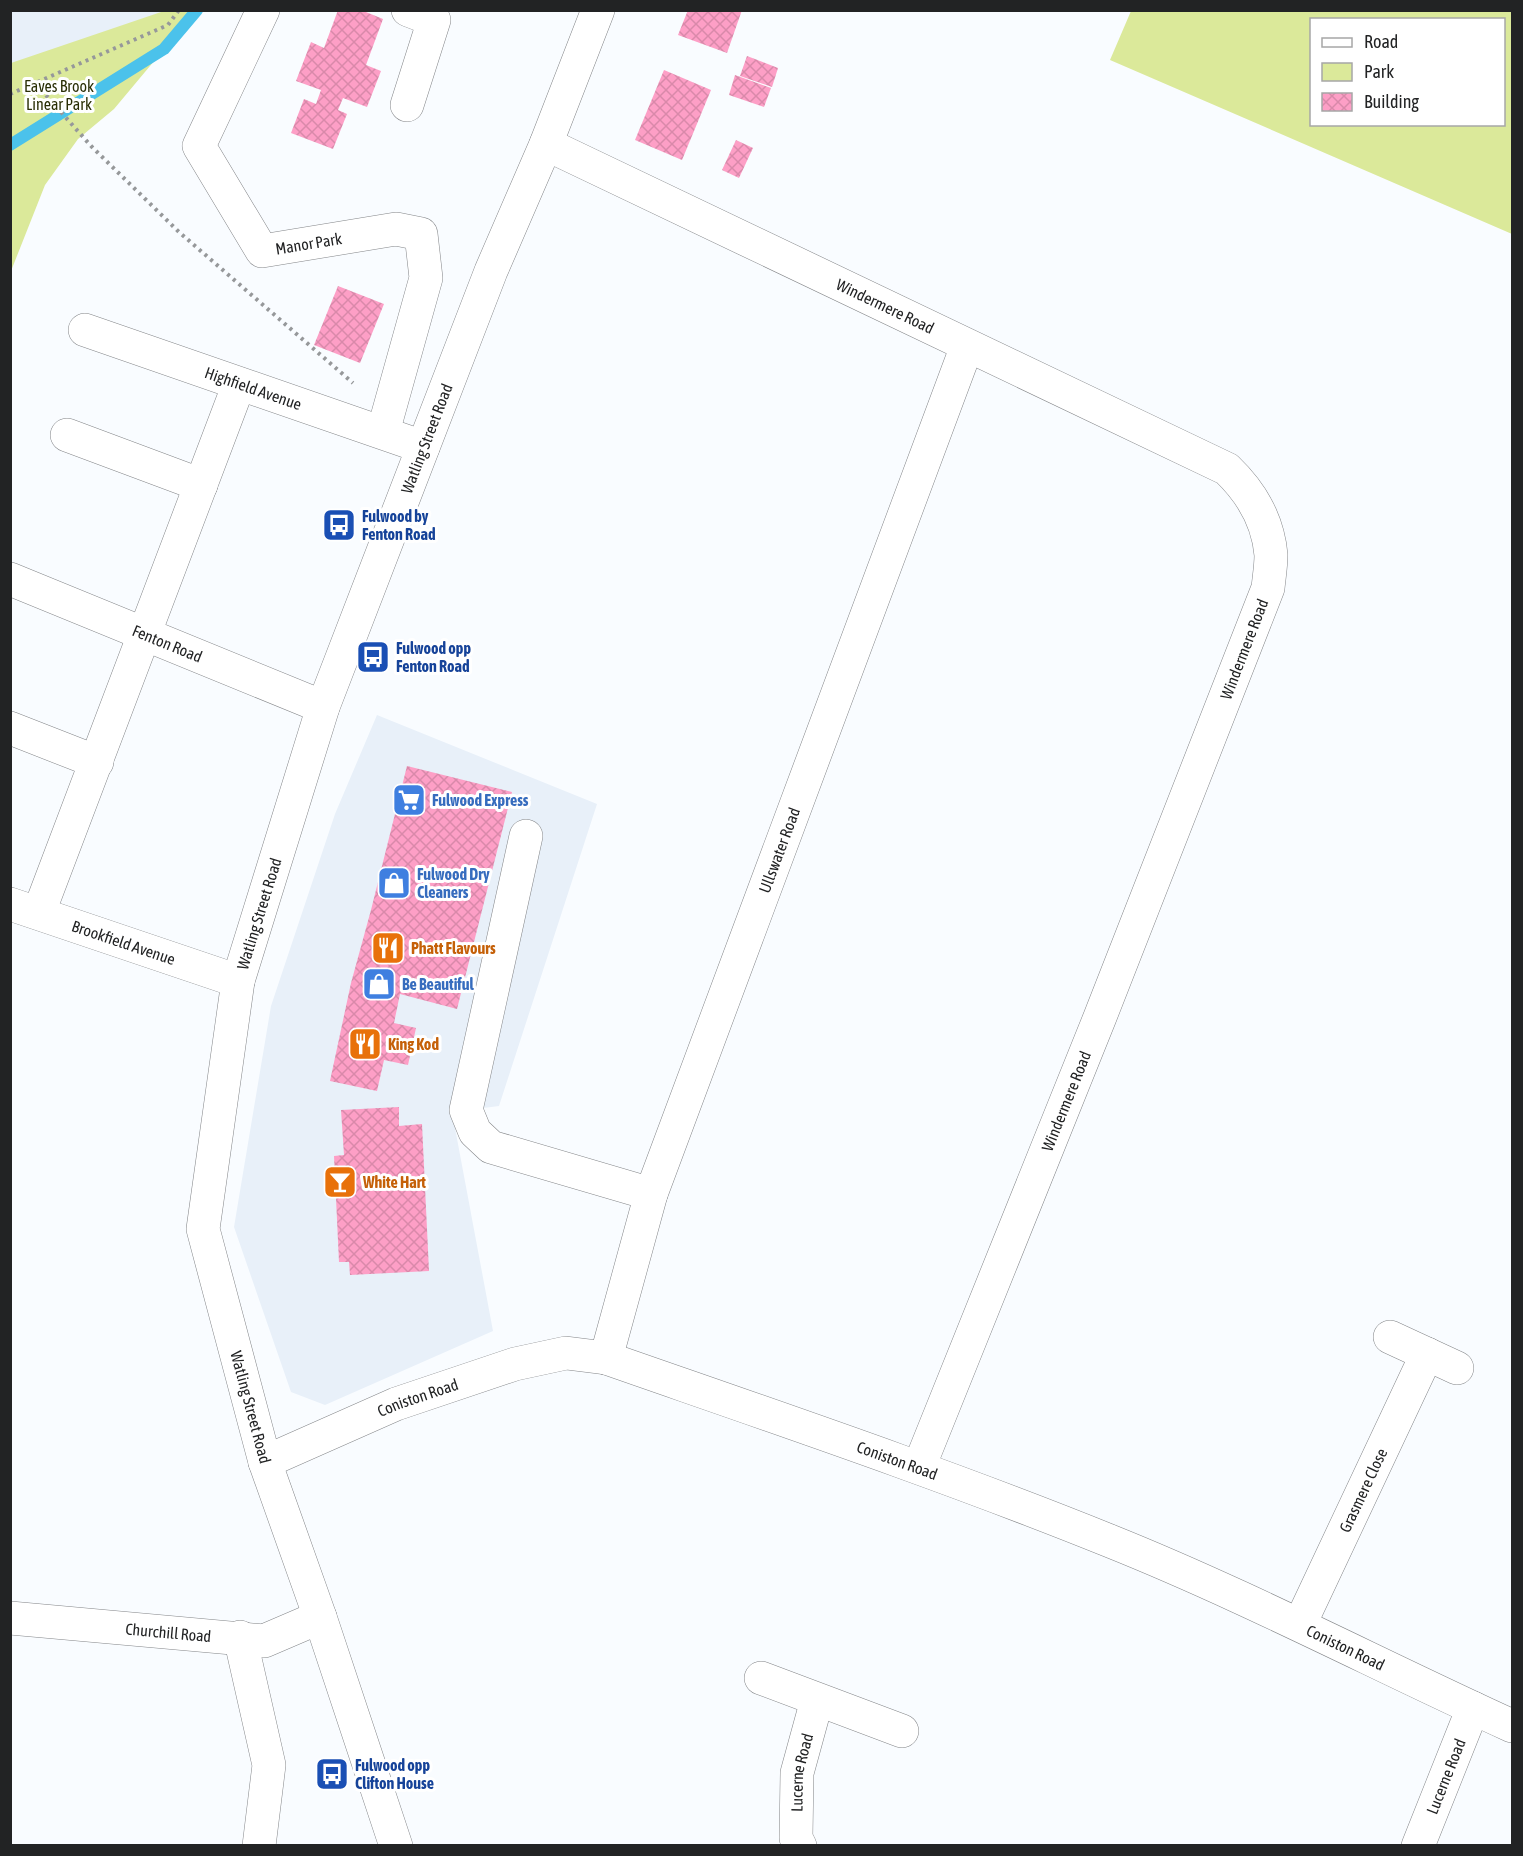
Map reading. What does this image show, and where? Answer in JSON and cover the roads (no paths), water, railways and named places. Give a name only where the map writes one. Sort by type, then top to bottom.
[{"type":"street","name":"Manor Park","points":[[263,10],[199,146],[262,251],[396,229],[421,234],[426,278],[382,432]]},
{"type":"street","points":[[407,105],[434,20],[408,10]]},
{"type":"street","name":"Watling Street Road","points":[[396,1845],[320,1617],[265,1462],[203,1229],[238,981],[323,707],[491,271],[546,144],[598,10]]},
{"type":"street","name":"Windermere Road","points":[[546,144],[1227,469],[1244,485],[1257,506],[1265,526],[1270,555],[1268,588],[919,1467]]},
{"type":"street","name":"Highfield Avenue","points":[[85,330],[423,447]]},
{"type":"street","name":"Ullswater Road","points":[[606,1358],[651,1194],[967,346]]},
{"type":"street","points":[[25,908],[97,762],[239,384]]},
{"type":"street","points":[[67,435],[201,485]]},
{"type":"street","name":"Fenton Road","points":[[10,579],[323,707]]},
{"type":"street","points":[[10,728],[97,762]]},
{"type":"street","points":[[526,836],[466,1110],[475,1132],[491,1147],[651,1194]]},
{"type":"street","name":"Brookfield Avenue","points":[[25,908],[238,981]]},
{"type":"street","points":[[1390,1337],[1457,1368]]},
{"type":"street","name":"Coniston Road","points":[[265,1462],[396,1404],[515,1364],[566,1353],[606,1358],[919,1467],[1112,1542],[1300,1624],[1512,1726]]},
{"type":"street","name":"Grasmere Close","points":[[1300,1624],[1427,1354]]},
{"type":"street","name":"Churchill Road","points":[[10,1618],[240,1637],[264,1641],[320,1617]]},
{"type":"street","points":[[240,1637],[269,1765],[259,1845]]},
{"type":"street","points":[[761,1678],[902,1731]]},
{"type":"street","name":"Lucerne Road","points":[[800,1845],[796,1838],[797,1773],[817,1700]]},
{"type":"street","name":"Lucerne Road","points":[[1418,1845],[1473,1708]]},
{"type":"waterway","points":[[10,145],[164,49],[197,10]]},
{"type":"place","name":"Fulwood by Fenton Road","points":[[339,525]]},
{"type":"place","name":"Fulwood opp Fenton Road","points":[[373,657]]},
{"type":"place","name":"Fulwood Express","points":[[409,800]]},
{"type":"place","name":"Fulwood Dry Cleaners","points":[[394,883]]},
{"type":"place","name":"Phatt Flavours","points":[[388,948]]},
{"type":"place","name":"Be Beautiful","points":[[379,984]]},
{"type":"place","name":"King Kod","points":[[365,1044]]},
{"type":"place","name":"White Hart","points":[[340,1182]]},
{"type":"place","name":"Fulwood opp Clifton House","points":[[332,1774]]},
{"type":"park label","name":"Eaves Brook Linear Park","points":[[59,95]]}]
